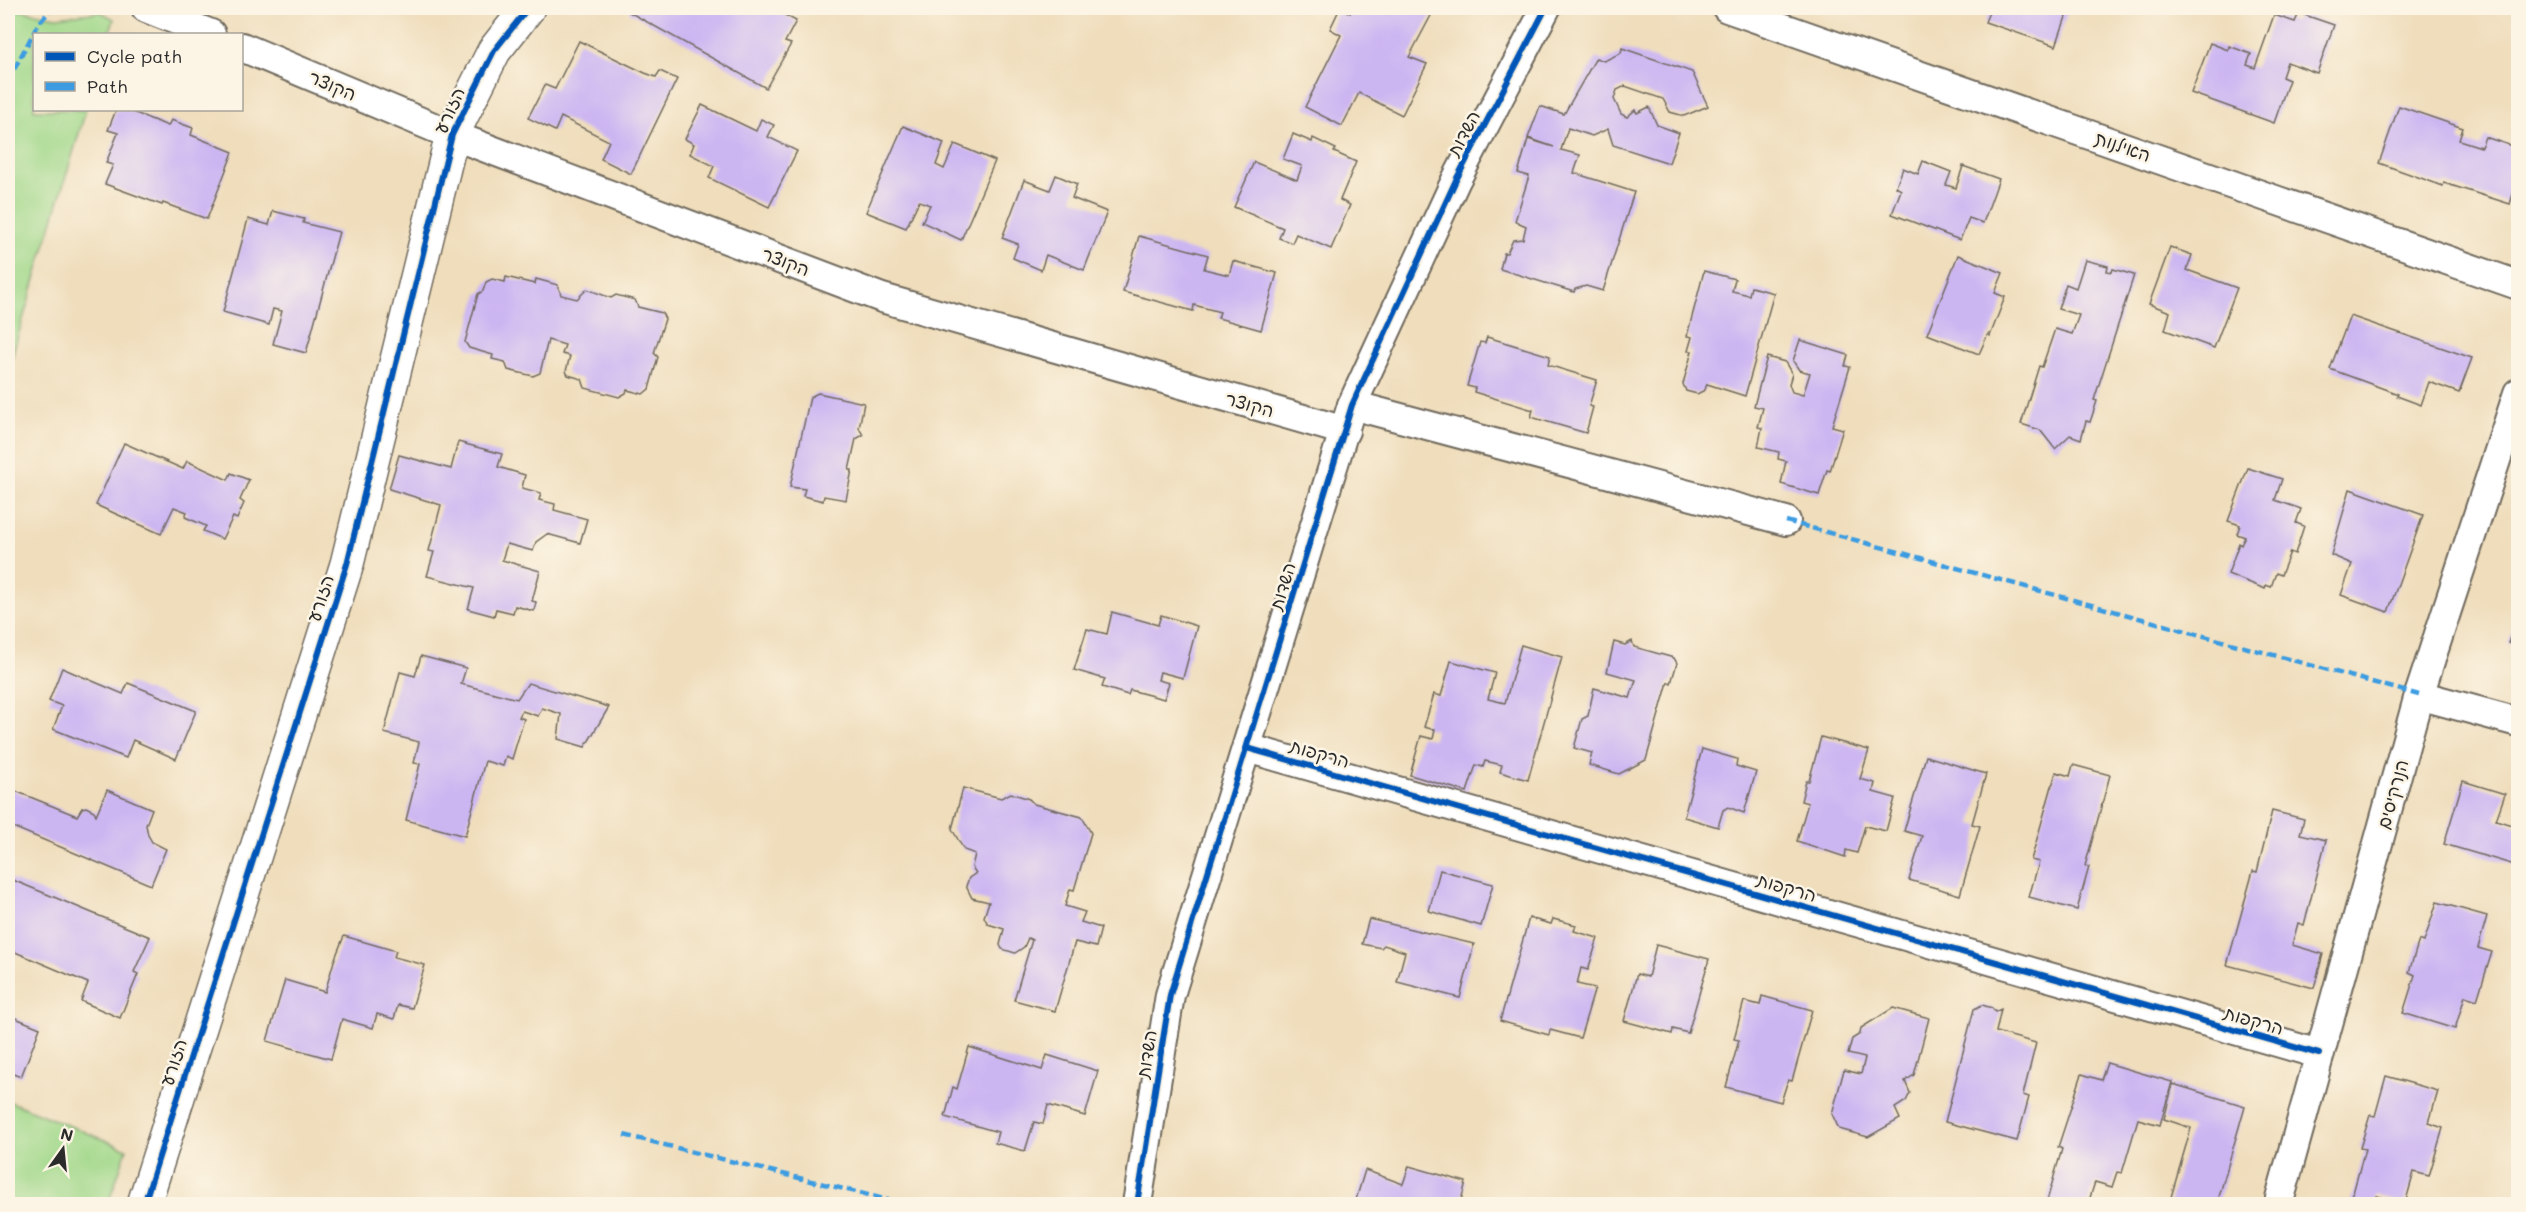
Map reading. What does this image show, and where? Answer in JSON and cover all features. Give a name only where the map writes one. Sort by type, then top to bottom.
[{"type":"street","points":[[146,8],[208,33]]},
{"type":"street","name":"הזורע","points":[[144,1204],[347,564],[452,135],[494,51],[528,8]]},
{"type":"street","name":"השדות","points":[[1137,1204],[1170,995],[1349,418],[1456,180],[1546,8]]},
{"type":"street","name":"האילנות","points":[[1727,8],[2518,285]]},
{"type":"street","name":"הקוצר","points":[[243,47],[452,135],[882,298],[1349,418],[1786,521]]},
{"type":"street","name":"הנרקיסים","points":[[2280,1198],[2419,695],[2518,393]]},
{"type":"street","points":[[2419,695],[2518,722]]},
{"type":"street","name":"הרקפות","points":[[1247,748],[2319,1054]]},
{"type":"green space","points":[[8,8],[56,17],[101,12],[114,19],[109,33],[33,33],[33,111],[86,111],[14,349],[8,383]]},
{"type":"green space","points":[[8,1101],[127,1149],[108,1204],[8,1204]]},
{"type":"building","points":[[631,8],[772,8],[796,21],[785,42],[791,44],[766,88],[629,12]]},
{"type":"building","points":[[1340,8],[1350,13],[1353,8],[1369,8],[1375,11],[1377,8],[1435,8],[1409,57],[1427,64],[1402,115],[1359,93],[1342,126],[1305,107],[1341,35],[1330,29]]},
{"type":"building","points":[[1978,8],[2069,8],[2056,46],[1985,22],[1989,12]]},
{"type":"building","points":[[2299,13],[2334,25],[2317,73],[2287,62],[2282,77],[2289,80],[2274,123],[2191,93],[2210,43],[2228,50],[2229,46],[2251,54],[2247,65],[2255,68],[2274,15],[2295,22]]},
{"type":"building","points":[[579,41],[645,73],[656,77],[660,71],[677,79],[631,174],[601,159],[609,141],[561,117],[555,131],[528,118],[545,85],[555,89]]},
{"type":"building","points":[[1622,48],[1692,72],[1708,106],[1684,116],[1670,112],[1663,99],[1625,86],[1617,90],[1614,99],[1621,114],[1627,117],[1635,110],[1637,113],[1649,107],[1657,125],[1679,133],[1669,163],[1613,145],[1608,129],[1592,136],[1568,128],[1561,150],[1580,155],[1574,173],[1634,192],[1603,291],[1586,286],[1575,289],[1574,292],[1500,269],[1504,253],[1507,253],[1513,240],[1523,239],[1526,226],[1515,221],[1529,176],[1518,173],[1528,139],[1554,147],[1528,138],[1540,106],[1564,114],[1596,58],[1604,61],[1621,53]]},
{"type":"building","points":[[702,105],[756,131],[761,119],[774,125],[768,137],[797,151],[769,207],[709,178],[714,166],[690,154],[694,144],[685,139]]},
{"type":"building","points":[[2399,106],[2463,128],[2459,140],[2481,147],[2485,137],[2518,148],[2518,178],[2510,204],[2444,183],[2443,186],[2379,163]]},
{"type":"building","points":[[116,111],[130,111],[168,126],[171,120],[193,128],[191,135],[233,152],[207,219],[105,184],[113,165],[106,163],[118,133],[108,130]]},
{"type":"building","points":[[903,126],[944,143],[936,165],[944,169],[955,144],[995,161],[961,240],[922,222],[930,205],[919,201],[906,228],[866,212]]},
{"type":"building","points":[[1293,134],[1312,142],[1313,138],[1336,149],[1334,152],[1356,162],[1340,200],[1350,205],[1331,249],[1296,234],[1292,243],[1279,238],[1283,228],[1234,207],[1254,162],[1297,180],[1302,166],[1283,159]]},
{"type":"building","points":[[1923,161],[1951,172],[1946,185],[1956,188],[1963,166],[1999,179],[1983,223],[1969,218],[1960,240],[1892,214],[1901,190],[1896,187],[1903,168],[1918,174]]},
{"type":"building","points":[[1056,175],[1077,184],[1072,198],[1107,212],[1084,270],[1046,255],[1041,270],[1013,258],[1018,244],[1002,238],[1024,180],[1050,190]]},
{"type":"building","points":[[273,211],[304,219],[303,223],[339,232],[306,353],[273,344],[282,311],[273,309],[269,325],[223,312],[248,219],[269,225]]},
{"type":"building","points":[[1139,236],[1208,255],[1204,269],[1229,275],[1233,261],[1277,273],[1261,330],[1218,318],[1220,312],[1194,305],[1193,311],[1123,292]]},
{"type":"building","points":[[2170,247],[2192,255],[2187,270],[2237,288],[2214,348],[2165,330],[2170,312],[2149,304]]},
{"type":"building","points":[[1958,255],[2003,273],[1995,293],[2005,297],[1990,336],[1988,334],[1979,354],[1927,334]]},
{"type":"building","points":[[2085,260],[2108,266],[2107,271],[2112,272],[2113,269],[2134,275],[2094,400],[2097,401],[2090,422],[2086,421],[2081,439],[2070,435],[2055,449],[2040,430],[2021,424],[2039,366],[2042,367],[2055,329],[2072,334],[2079,315],[2058,309],[2066,284],[2076,288]]},
{"type":"building","points":[[1704,271],[1735,279],[1732,291],[1749,295],[1751,287],[1774,293],[1745,396],[1707,384],[1705,390],[1697,394],[1686,391],[1683,384],[1692,351],[1688,351],[1692,337],[1687,336]]},
{"type":"building","points":[[506,277],[535,284],[536,279],[558,285],[561,295],[577,299],[587,289],[611,298],[616,295],[635,300],[638,307],[662,313],[665,319],[654,353],[658,357],[649,389],[643,394],[627,390],[619,397],[585,388],[582,379],[568,375],[566,371],[570,356],[562,354],[565,345],[548,340],[540,373],[533,376],[508,370],[505,362],[492,359],[493,355],[469,348],[465,342],[478,294],[483,291],[486,282],[492,279],[505,282]]},
{"type":"building","points":[[2350,316],[2472,358],[2459,393],[2429,382],[2421,405],[2330,369]]},
{"type":"building","points":[[1487,337],[1550,356],[1548,365],[1597,380],[1589,406],[1593,407],[1586,433],[1531,417],[1533,410],[1474,392],[1475,388],[1467,386],[1480,342],[1485,343]]},
{"type":"building","points":[[1800,340],[1848,355],[1845,366],[1850,367],[1832,426],[1843,429],[1830,471],[1827,470],[1819,495],[1781,484],[1786,461],[1778,459],[1779,452],[1758,447],[1762,428],[1758,427],[1763,408],[1754,406],[1767,357],[1785,362],[1792,374],[1789,384],[1792,392],[1803,395],[1810,373],[1799,370],[1793,361]]},
{"type":"building","points":[[818,393],[864,403],[859,428],[863,435],[856,439],[849,470],[852,470],[846,500],[824,496],[823,501],[803,496],[805,489],[790,487],[810,397]]},
{"type":"building","points":[[458,442],[502,454],[498,467],[525,475],[522,488],[541,493],[539,500],[555,504],[554,510],[587,519],[580,543],[547,534],[536,542],[533,551],[507,544],[502,560],[540,571],[532,601],[536,602],[534,611],[515,606],[513,613],[496,609],[494,616],[468,609],[474,588],[427,576],[434,552],[429,551],[441,505],[389,489],[399,455],[451,469]]},
{"type":"building","points":[[124,443],[183,469],[187,461],[228,480],[231,473],[249,480],[240,500],[244,503],[237,519],[233,517],[222,539],[203,531],[206,526],[185,517],[187,512],[174,507],[161,534],[96,505]]},
{"type":"building","points":[[2248,468],[2282,479],[2275,500],[2301,509],[2296,523],[2304,526],[2295,554],[2290,552],[2281,575],[2276,573],[2271,587],[2266,585],[2265,589],[2228,574],[2239,543],[2241,545],[2245,537],[2237,534],[2240,525],[2228,521]]},
{"type":"building","points":[[2350,489],[2423,515],[2388,612],[2341,595],[2352,564],[2331,555]]},
{"type":"building","points":[[1112,612],[1158,625],[1161,615],[1197,626],[1183,678],[1160,672],[1158,680],[1169,683],[1164,699],[1130,690],[1128,695],[1102,687],[1105,679],[1074,670],[1087,629],[1107,634]]},
{"type":"building","points":[[2518,614],[2518,647],[2508,643]]},
{"type":"building","points":[[1632,641],[1634,647],[1674,658],[1677,663],[1671,683],[1668,682],[1646,760],[1619,774],[1589,765],[1592,753],[1574,748],[1582,719],[1588,716],[1594,688],[1630,698],[1636,680],[1607,672],[1614,642],[1625,645]]},
{"type":"building","points":[[1521,645],[1562,657],[1528,780],[1500,772],[1502,765],[1485,761],[1483,767],[1476,765],[1467,792],[1410,775],[1421,736],[1433,739],[1435,730],[1424,727],[1434,694],[1441,696],[1451,661],[1495,673],[1488,699],[1505,703]]},
{"type":"building","points":[[421,656],[466,668],[461,684],[517,699],[528,683],[609,707],[585,747],[558,739],[561,714],[542,708],[538,716],[522,711],[519,717],[524,719],[512,759],[506,756],[503,766],[485,761],[465,836],[406,820],[420,764],[414,763],[419,742],[384,733],[400,672],[415,676]]},
{"type":"building","points":[[62,668],[123,694],[128,683],[196,711],[176,759],[133,740],[126,758],[53,729],[62,706],[49,701]]},
{"type":"building","points":[[1821,737],[1869,750],[1860,779],[1875,783],[1873,792],[1895,798],[1886,831],[1865,826],[1857,853],[1846,850],[1845,857],[1797,841],[1808,803],[1801,801]]},
{"type":"building","points":[[1702,749],[1737,759],[1736,766],[1756,772],[1744,813],[1728,807],[1723,810],[1718,827],[1684,817]]},
{"type":"building","points":[[1926,756],[1986,774],[1972,824],[1980,826],[1960,895],[1909,880],[1922,836],[1904,831]]},
{"type":"building","points":[[2073,765],[2110,775],[2085,866],[2089,867],[2077,910],[2029,897],[2039,862],[2031,860],[2056,772],[2070,776]]},
{"type":"building","points":[[2463,781],[2505,794],[2496,820],[2518,827],[2518,866],[2444,844]]},
{"type":"building","points":[[8,788],[77,816],[82,808],[86,807],[94,811],[96,815],[107,790],[152,809],[146,825],[148,835],[152,842],[166,849],[151,885],[8,825]]},
{"type":"building","points":[[963,788],[1001,798],[1011,793],[1029,799],[1034,804],[1082,817],[1091,833],[1074,890],[1070,889],[1065,906],[1085,912],[1081,922],[1101,928],[1096,947],[1075,942],[1055,1011],[1014,1000],[1032,940],[1028,938],[1024,947],[1015,953],[1002,949],[1000,945],[1004,929],[988,924],[984,917],[989,902],[972,898],[966,886],[969,878],[976,873],[972,867],[975,854],[964,850],[952,829]]},
{"type":"building","points":[[2272,811],[2304,819],[2300,834],[2326,840],[2304,925],[2298,923],[2292,945],[2323,954],[2314,988],[2227,965],[2253,871],[2257,872]]},
{"type":"building","points":[[1440,870],[1493,884],[1481,926],[1429,911]]},
{"type":"building","points":[[8,878],[150,937],[134,972],[138,974],[120,1018],[81,1001],[88,983],[8,949]]},
{"type":"building","points":[[2437,902],[2487,916],[2478,948],[2492,952],[2477,1000],[2465,996],[2455,1029],[2403,1013],[2415,975],[2409,972],[2419,940],[2424,942]]},
{"type":"building","points":[[1529,918],[1551,924],[1553,919],[1576,925],[1574,931],[1598,938],[1588,970],[1581,968],[1577,984],[1595,988],[1580,1038],[1550,1030],[1549,1035],[1500,1021]]},
{"type":"building","points":[[1369,919],[1474,944],[1460,998],[1397,982],[1405,952],[1384,945],[1381,948],[1362,944]]},
{"type":"building","points":[[344,936],[396,951],[394,957],[425,965],[412,1008],[398,1005],[394,1019],[377,1014],[373,1028],[342,1019],[331,1059],[267,1041],[285,980],[325,992]]},
{"type":"building","points":[[1656,945],[1709,959],[1688,1033],[1673,1029],[1672,1034],[1624,1021],[1637,974],[1648,977]]},
{"type":"building","points":[[1762,996],[1812,1010],[1792,1081],[1788,1080],[1781,1102],[1726,1087],[1739,1040],[1734,1039],[1744,1001],[1760,1005]]},
{"type":"building","points":[[1982,1005],[1992,1008],[1995,1012],[2001,1009],[1996,1032],[2036,1043],[2023,1095],[2029,1097],[2017,1141],[1945,1122],[1974,1009]]},
{"type":"building","points":[[1893,1008],[1929,1018],[1914,1075],[1905,1081],[1910,1093],[1906,1101],[1895,1108],[1900,1119],[1868,1137],[1839,1129],[1832,1114],[1844,1070],[1861,1074],[1865,1058],[1848,1054],[1852,1039],[1860,1034],[1861,1028]]},
{"type":"building","points":[[8,1015],[40,1028],[21,1077],[8,1072]]},
{"type":"building","points":[[969,1047],[1042,1070],[1047,1055],[1098,1071],[1085,1116],[1048,1105],[1043,1124],[1034,1122],[1025,1151],[995,1143],[998,1132],[945,1117],[953,1087],[957,1089]]},
{"type":"building","points":[[2107,1063],[2172,1082],[2160,1125],[2138,1119],[2122,1173],[2117,1172],[2112,1187],[2095,1182],[2088,1204],[2046,1204],[2062,1149],[2058,1147],[2082,1074],[2101,1080]]},
{"type":"building","points":[[2386,1076],[2438,1091],[2429,1123],[2443,1128],[2429,1176],[2414,1172],[2405,1204],[2377,1196],[2374,1204],[2350,1204],[2365,1149],[2360,1148],[2370,1115],[2375,1116]]},
{"type":"building","points":[[2173,1084],[2245,1106],[2217,1204],[2169,1204],[2191,1128],[2164,1119]]},
{"type":"building","points":[[1409,1166],[1466,1182],[1460,1204],[1355,1203],[1365,1170],[1403,1184]]},
{"type":"marked path","points":[[33,33],[52,8]]},
{"type":"marked path","points":[[8,81],[33,34]]},
{"type":"marked path","points":[[1786,521],[2419,695]]},
{"type":"marked path","points":[[624,1135],[905,1204]]},
{"type":"cycle path","points":[[144,1204],[347,564],[452,135],[494,51],[528,8]]},
{"type":"cycle path","points":[[1137,1204],[1170,995],[1352,405],[1456,180],[1546,8]]},
{"type":"cycle path","points":[[1247,748],[2319,1054]]}]
